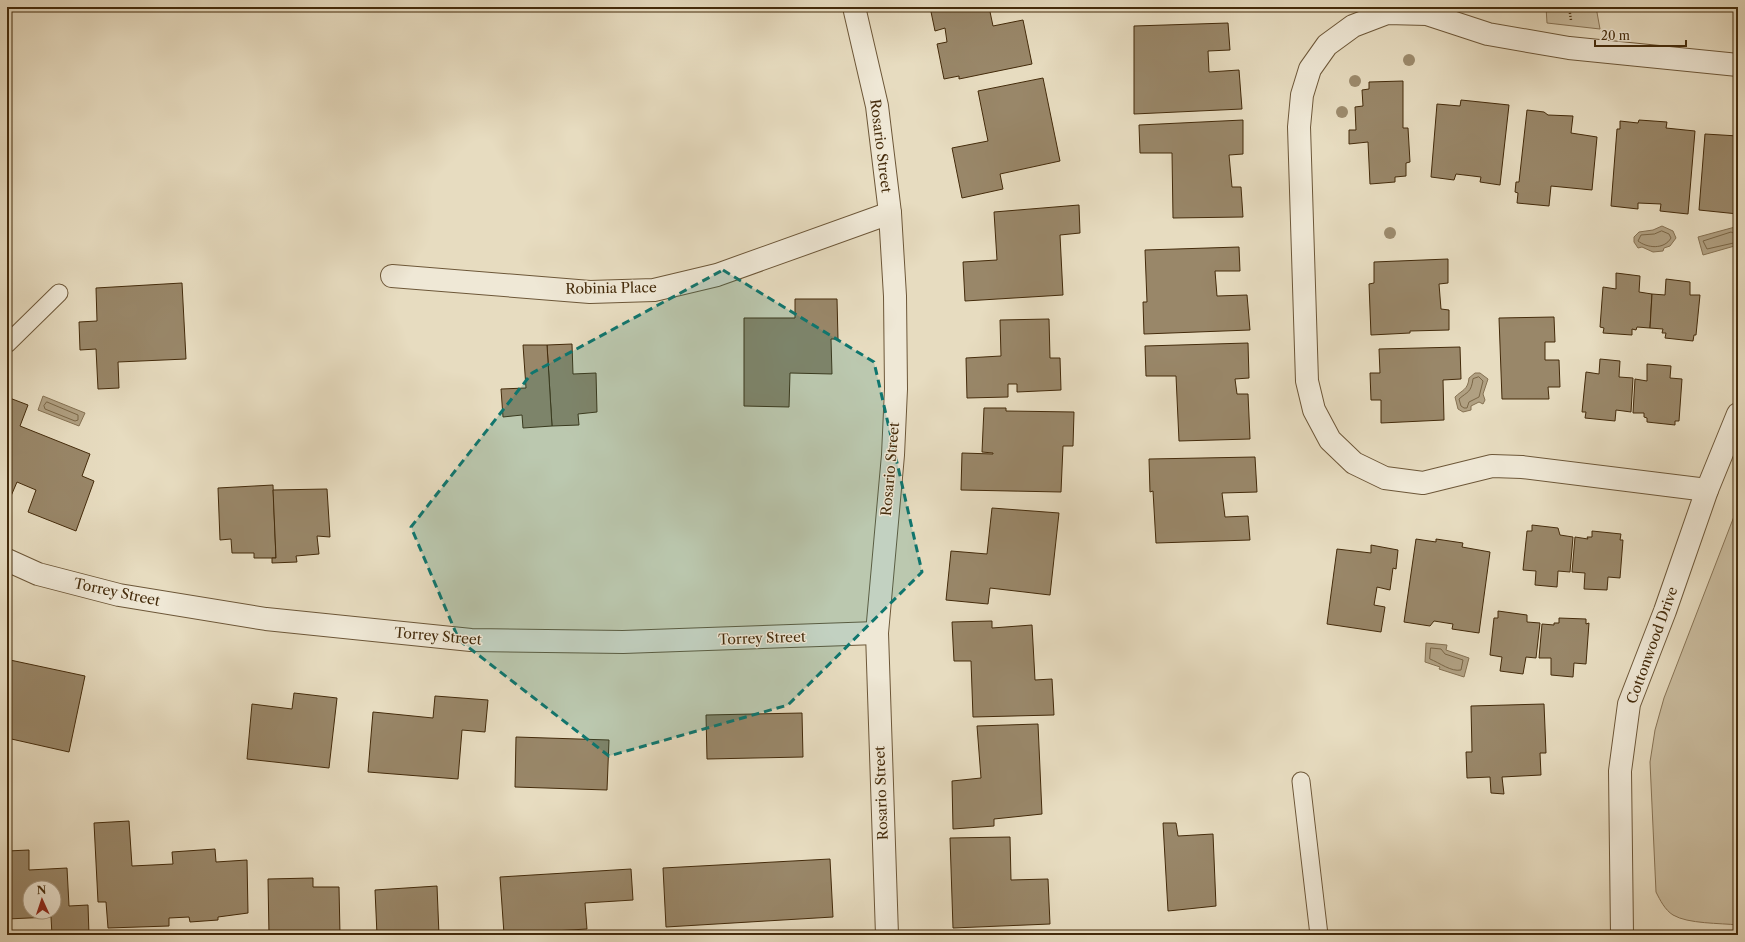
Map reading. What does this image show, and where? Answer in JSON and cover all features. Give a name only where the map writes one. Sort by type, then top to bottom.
[{"type":"street","name":"Rosario Street","points":[[854,7],[877,106],[890,213],[895,296],[896,389],[893,455],[877,633],[887,935]]},
{"type":"street","points":[[1707,490],[1514,466],[1492,466],[1423,483],[1386,478],[1354,463],[1330,440],[1314,410],[1307,381],[1299,127],[1302,95],[1310,69],[1327,45],[1353,26],[1387,13],[1426,14],[1488,34],[1569,48],[1738,65]]},
{"type":"street","name":"Robinia Place","points":[[392,276],[590,292],[654,290],[717,275],[890,213]]},
{"type":"street","name":"Cottonwood Drive","points":[[1622,935],[1620,771],[1629,704],[1665,611],[1707,490],[1738,414]]},
{"type":"street","name":"Torrey Street","points":[[7,560],[38,574],[119,595],[266,619],[471,640],[623,642],[877,633]]},
{"type":"lane","points":[[7,344],[59,293]]},
{"type":"lane","points":[[1301,781],[1319,935]]},
{"type":"highlighted area","points":[[723,270],[874,362],[922,572],[788,705],[609,756],[459,640],[411,527],[532,373]]},
{"type":"shaded area","points":[[1546,7],[1596,7],[1600,29],[1547,23]]},
{"type":"shaded area","points":[[1738,506],[1738,925],[1695,922],[1679,918],[1673,915],[1663,905],[1659,898],[1656,892],[1650,762],[1655,730],[1664,698]]},
{"type":"water","points":[[1662,226],[1673,231],[1676,238],[1670,246],[1664,248],[1663,251],[1653,252],[1642,247],[1638,248],[1634,242],[1634,237],[1639,232],[1653,230]]},
{"type":"water","points":[[1735,227],[1738,245],[1703,255],[1698,237]]},
{"type":"water","points":[[1475,373],[1480,373],[1488,379],[1483,394],[1485,400],[1483,404],[1479,402],[1471,406],[1471,410],[1463,412],[1458,409],[1455,397],[1466,387],[1469,378]]},
{"type":"water","points":[[43,396],[85,413],[79,426],[38,410]]},
{"type":"water","points":[[1426,643],[1447,645],[1446,650],[1469,658],[1464,677],[1439,669],[1440,667],[1425,662]]},
{"type":"building","points":[[930,7],[989,7],[993,26],[1023,20],[1032,64],[959,79],[959,76],[944,79],[937,44],[947,42],[945,28],[935,31]]},
{"type":"building","points":[[1228,23],[1230,50],[1208,51],[1209,72],[1239,70],[1242,109],[1134,114],[1134,26]]},
{"type":"building","points":[[1043,78],[1060,161],[1000,174],[1003,189],[962,198],[952,148],[988,141],[978,91]]},
{"type":"building","points":[[1403,81],[1403,128],[1408,128],[1410,162],[1406,163],[1406,176],[1395,177],[1395,182],[1370,184],[1368,142],[1349,144],[1349,130],[1356,130],[1355,107],[1363,106],[1362,90],[1369,89],[1369,82]]},
{"type":"building","points":[[1461,100],[1509,105],[1500,185],[1480,182],[1481,177],[1456,174],[1454,180],[1431,177],[1437,104],[1460,106]]},
{"type":"building","points":[[1527,110],[1544,112],[1548,115],[1573,116],[1571,133],[1597,137],[1592,190],[1551,186],[1549,206],[1517,203],[1518,193],[1515,192],[1516,182],[1519,182]]},
{"type":"building","points":[[1243,120],[1243,154],[1229,155],[1232,187],[1241,187],[1243,217],[1173,218],[1172,153],[1140,153],[1139,125]]},
{"type":"building","points":[[1639,120],[1667,122],[1666,128],[1695,131],[1688,214],[1660,211],[1661,204],[1638,203],[1638,209],[1611,206],[1617,129],[1620,129],[1620,121],[1638,123]]},
{"type":"building","points":[[1705,134],[1738,136],[1738,214],[1699,210]]},
{"type":"building","points":[[1079,205],[1080,233],[1060,235],[1063,295],[965,301],[963,262],[997,260],[994,212]]},
{"type":"building","points":[[1239,247],[1240,271],[1215,271],[1217,296],[1247,295],[1250,330],[1144,334],[1143,302],[1147,302],[1145,250]]},
{"type":"building","points":[[1448,259],[1448,283],[1439,284],[1441,309],[1449,310],[1449,330],[1410,331],[1410,333],[1371,335],[1369,284],[1374,283],[1374,262]]},
{"type":"building","points":[[1616,273],[1640,276],[1639,292],[1652,294],[1650,328],[1637,327],[1636,330],[1632,329],[1632,335],[1603,333],[1604,328],[1600,327],[1603,287],[1616,289]]},
{"type":"building","points":[[1666,279],[1690,282],[1690,295],[1700,295],[1696,335],[1694,335],[1693,341],[1665,338],[1666,333],[1662,333],[1663,329],[1650,328],[1652,294],[1665,295]]},
{"type":"building","points":[[182,283],[186,359],[118,362],[119,388],[98,389],[96,349],[80,350],[79,322],[97,321],[96,288]]},
{"type":"building","points":[[795,299],[837,299],[838,339],[831,339],[832,374],[790,373],[789,407],[744,406],[744,318],[795,318]]},
{"type":"building","points":[[1554,317],[1555,342],[1545,342],[1545,360],[1559,360],[1560,387],[1548,387],[1549,399],[1502,399],[1499,318]]},
{"type":"building","points":[[1049,319],[1050,358],[1060,358],[1061,390],[1017,392],[1017,384],[1008,384],[1008,397],[967,398],[966,358],[1001,356],[1000,320]]},
{"type":"building","points":[[1248,343],[1249,378],[1235,379],[1237,394],[1248,394],[1250,439],[1179,441],[1176,376],[1146,376],[1145,346]]},
{"type":"building","points":[[572,344],[573,374],[596,373],[597,412],[578,414],[579,425],[552,426],[547,345]]},
{"type":"building","points":[[523,345],[547,345],[552,426],[523,428],[522,415],[503,417],[501,389],[526,388]]},
{"type":"building","points":[[1460,347],[1461,379],[1443,380],[1444,420],[1381,423],[1381,400],[1371,400],[1370,373],[1380,373],[1379,349]]},
{"type":"building","points":[[1600,359],[1620,361],[1619,377],[1633,378],[1631,412],[1616,410],[1615,421],[1585,418],[1586,412],[1582,412],[1586,372],[1599,374]]},
{"type":"building","points":[[1647,364],[1671,366],[1670,378],[1682,379],[1679,421],[1675,421],[1675,425],[1647,422],[1647,418],[1644,417],[1644,413],[1633,413],[1635,379],[1647,381]]},
{"type":"building","points":[[7,397],[28,405],[20,426],[90,454],[82,476],[94,481],[76,531],[28,512],[36,490],[17,482],[11,496],[7,495]]},
{"type":"building","points":[[984,408],[1006,408],[1006,411],[1074,412],[1073,446],[1063,446],[1061,492],[961,490],[962,453],[993,454],[982,452]]},
{"type":"building","points":[[1255,457],[1257,492],[1222,493],[1225,517],[1248,516],[1250,540],[1156,543],[1153,491],[1150,492],[1149,459]]},
{"type":"building","points":[[273,485],[276,558],[254,558],[254,553],[232,553],[231,539],[220,540],[218,488]]},
{"type":"building","points":[[327,489],[330,537],[317,536],[319,554],[296,556],[297,562],[272,563],[272,558],[276,558],[273,490]]},
{"type":"building","points":[[992,508],[1059,513],[1050,595],[990,588],[988,604],[946,600],[951,551],[987,554]]},
{"type":"building","points":[[1532,525],[1558,528],[1560,535],[1573,537],[1570,572],[1558,571],[1557,587],[1535,585],[1536,571],[1523,570],[1527,531],[1532,531]]},
{"type":"building","points":[[1592,531],[1621,534],[1620,540],[1623,540],[1620,578],[1608,577],[1607,590],[1584,589],[1585,573],[1572,572],[1575,537],[1588,539],[1587,537],[1592,537]]},
{"type":"building","points":[[1416,539],[1436,542],[1436,539],[1463,543],[1462,547],[1490,552],[1479,633],[1452,629],[1453,624],[1434,621],[1430,626],[1404,622]]},
{"type":"building","points":[[1371,545],[1398,550],[1396,569],[1393,568],[1390,590],[1377,587],[1374,605],[1385,607],[1381,632],[1327,624],[1337,549],[1371,553]]},
{"type":"building","points":[[1498,611],[1527,615],[1527,622],[1540,623],[1536,658],[1526,657],[1523,674],[1500,671],[1502,657],[1490,655],[1494,618],[1498,618]]},
{"type":"building","points":[[1559,618],[1586,619],[1586,624],[1589,623],[1586,664],[1574,663],[1573,677],[1551,675],[1551,658],[1539,658],[1542,624],[1554,625],[1554,623],[1559,623]]},
{"type":"building","points":[[992,621],[992,628],[1032,625],[1035,680],[1052,679],[1054,715],[973,717],[971,661],[954,661],[952,622]]},
{"type":"building","points":[[10,660],[85,676],[69,752],[7,738],[7,673]]},
{"type":"building","points":[[294,693],[337,698],[329,768],[247,759],[252,704],[292,709]]},
{"type":"building","points":[[435,696],[488,700],[485,732],[462,730],[458,779],[368,772],[373,712],[433,718]]},
{"type":"building","points":[[1544,704],[1546,753],[1540,753],[1541,775],[1502,777],[1504,794],[1491,793],[1490,777],[1467,778],[1466,752],[1472,752],[1471,706]]},
{"type":"building","points":[[802,713],[803,757],[707,759],[706,715]]},
{"type":"building","points":[[1038,724],[1042,814],[994,819],[994,826],[953,829],[952,781],[981,778],[977,726]]},
{"type":"building","points":[[516,737],[609,740],[607,790],[515,787]]},
{"type":"building","points":[[129,821],[132,866],[173,864],[172,852],[215,849],[216,862],[247,860],[248,913],[218,917],[218,920],[190,922],[189,917],[169,918],[169,926],[108,928],[106,902],[98,902],[94,823]]},
{"type":"building","points":[[1163,823],[1176,823],[1178,836],[1213,834],[1216,906],[1168,911]]},
{"type":"building","points":[[1010,837],[1011,880],[1048,879],[1050,924],[953,928],[950,838]]},
{"type":"building","points":[[29,850],[29,870],[67,868],[69,906],[88,905],[89,935],[52,935],[51,920],[62,920],[62,880],[22,880],[22,918],[7,919],[7,851]]},
{"type":"building","points":[[830,859],[833,917],[666,927],[663,868]]},
{"type":"building","points":[[631,869],[633,900],[585,903],[587,929],[504,934],[500,877]]},
{"type":"building","points":[[313,878],[313,887],[339,887],[340,935],[269,935],[268,879]]},
{"type":"building","points":[[437,886],[439,935],[377,935],[375,890]]}]
